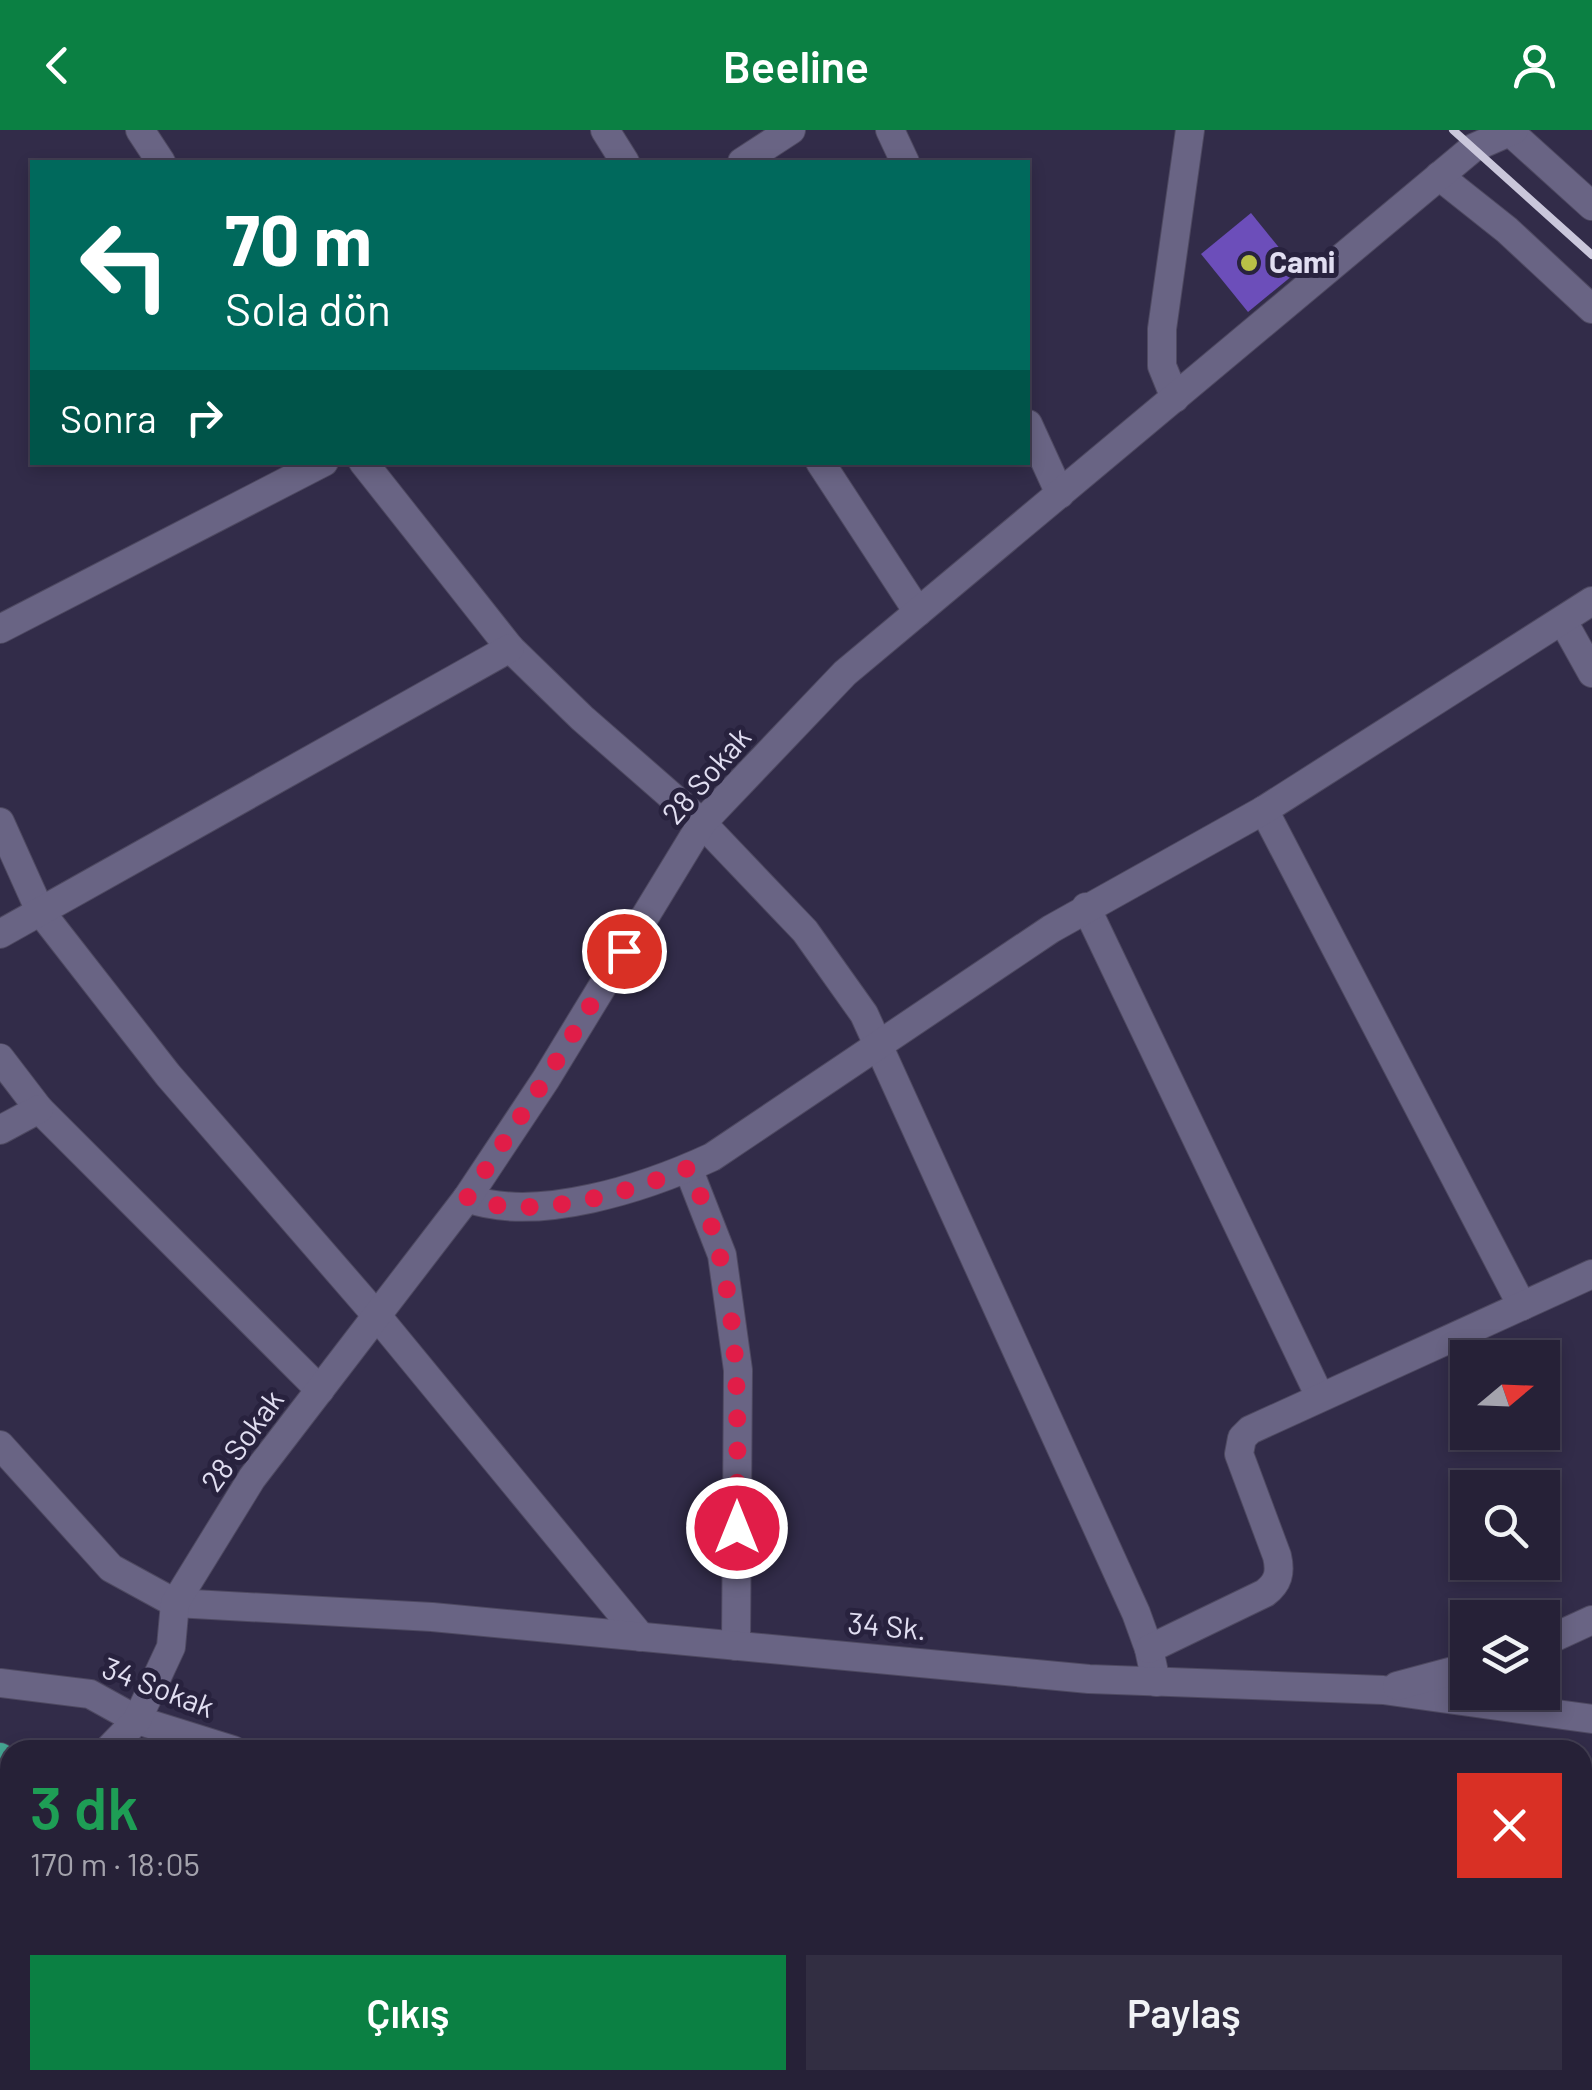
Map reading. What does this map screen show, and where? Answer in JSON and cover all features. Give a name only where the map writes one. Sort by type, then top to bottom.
[{"type":"street","points":[[140,130],[160,160]]},
{"type":"street","points":[[605,130],[624,160]]},
{"type":"street","points":[[745,160],[792,130]]},
{"type":"street","points":[[890,130],[905,160]]},
{"type":"street","points":[[1176,398],[1162,366],[1162,329],[1190,130]]},
{"type":"street","points":[[1511,131],[1592,206]]},
{"type":"street","name":"28 Sokak","points":[[118,1740],[137,1720],[171,1647],[175,1603],[252,1478],[467,1198],[546,1078],[702,823],[845,674],[1473,148],[1511,131]]},
{"type":"street","points":[[1439,176],[1507,230],[1592,309]]},
{"type":"street","points":[[1030,428],[1060,494]]},
{"type":"street","points":[[0,629],[318,465]]},
{"type":"street","points":[[366,465],[510,648],[582,718],[702,823],[805,931],[843,983],[880,1045],[1150,1649],[1156,1682]]},
{"type":"street","points":[[822,465],[918,612]]},
{"type":"street","points":[[467,1198],[510,1207],[591,1198],[636,1188],[712,1156],[1086,907],[1264,810],[1592,601]]},
{"type":"street","points":[[1563,621],[1592,673]]},
{"type":"street","points":[[0,934],[510,648]]},
{"type":"street","points":[[1264,810],[1522,1306]]},
{"type":"street","points":[[0,822],[40,911],[168,1075],[377,1316],[642,1637]]},
{"type":"street","points":[[1086,907],[1320,1397]]},
{"type":"street","points":[[0,1058],[39,1109],[320,1390]]},
{"type":"street","points":[[0,1130],[39,1109]]},
{"type":"street","points":[[688,1168],[722,1255],[738,1370],[736,1646]]},
{"type":"street","points":[[1150,1649],[1265,1593],[1277,1581],[1279,1564],[1239,1454],[1239,1446],[1250,1430],[1592,1274]]},
{"type":"street","points":[[0,1445],[111,1568],[175,1603]]},
{"type":"street","name":"34 Sk.","points":[[175,1603],[432,1617],[1090,1679],[1383,1690],[1592,1719]]},
{"type":"street","points":[[1560,1635],[1592,1620]]},
{"type":"street","points":[[1383,1690],[1450,1672]]},
{"type":"street","name":"34 Sokak","points":[[0,1683],[90,1694],[137,1720],[200,1740]]},
{"type":"building","name":"Cami","points":[[1251,213],[1298,271],[1248,312],[1201,254]]},
{"type":"railway","points":[[1453,130],[1592,255]]},
{"type":"place","name":"Cami","points":[[1249,263]]},
{"type":"route","points":[[624,951],[467,1198],[486,1205],[542,1205],[607,1196],[688,1168],[712,1225],[728,1286],[738,1370],[737,1528]]}]
